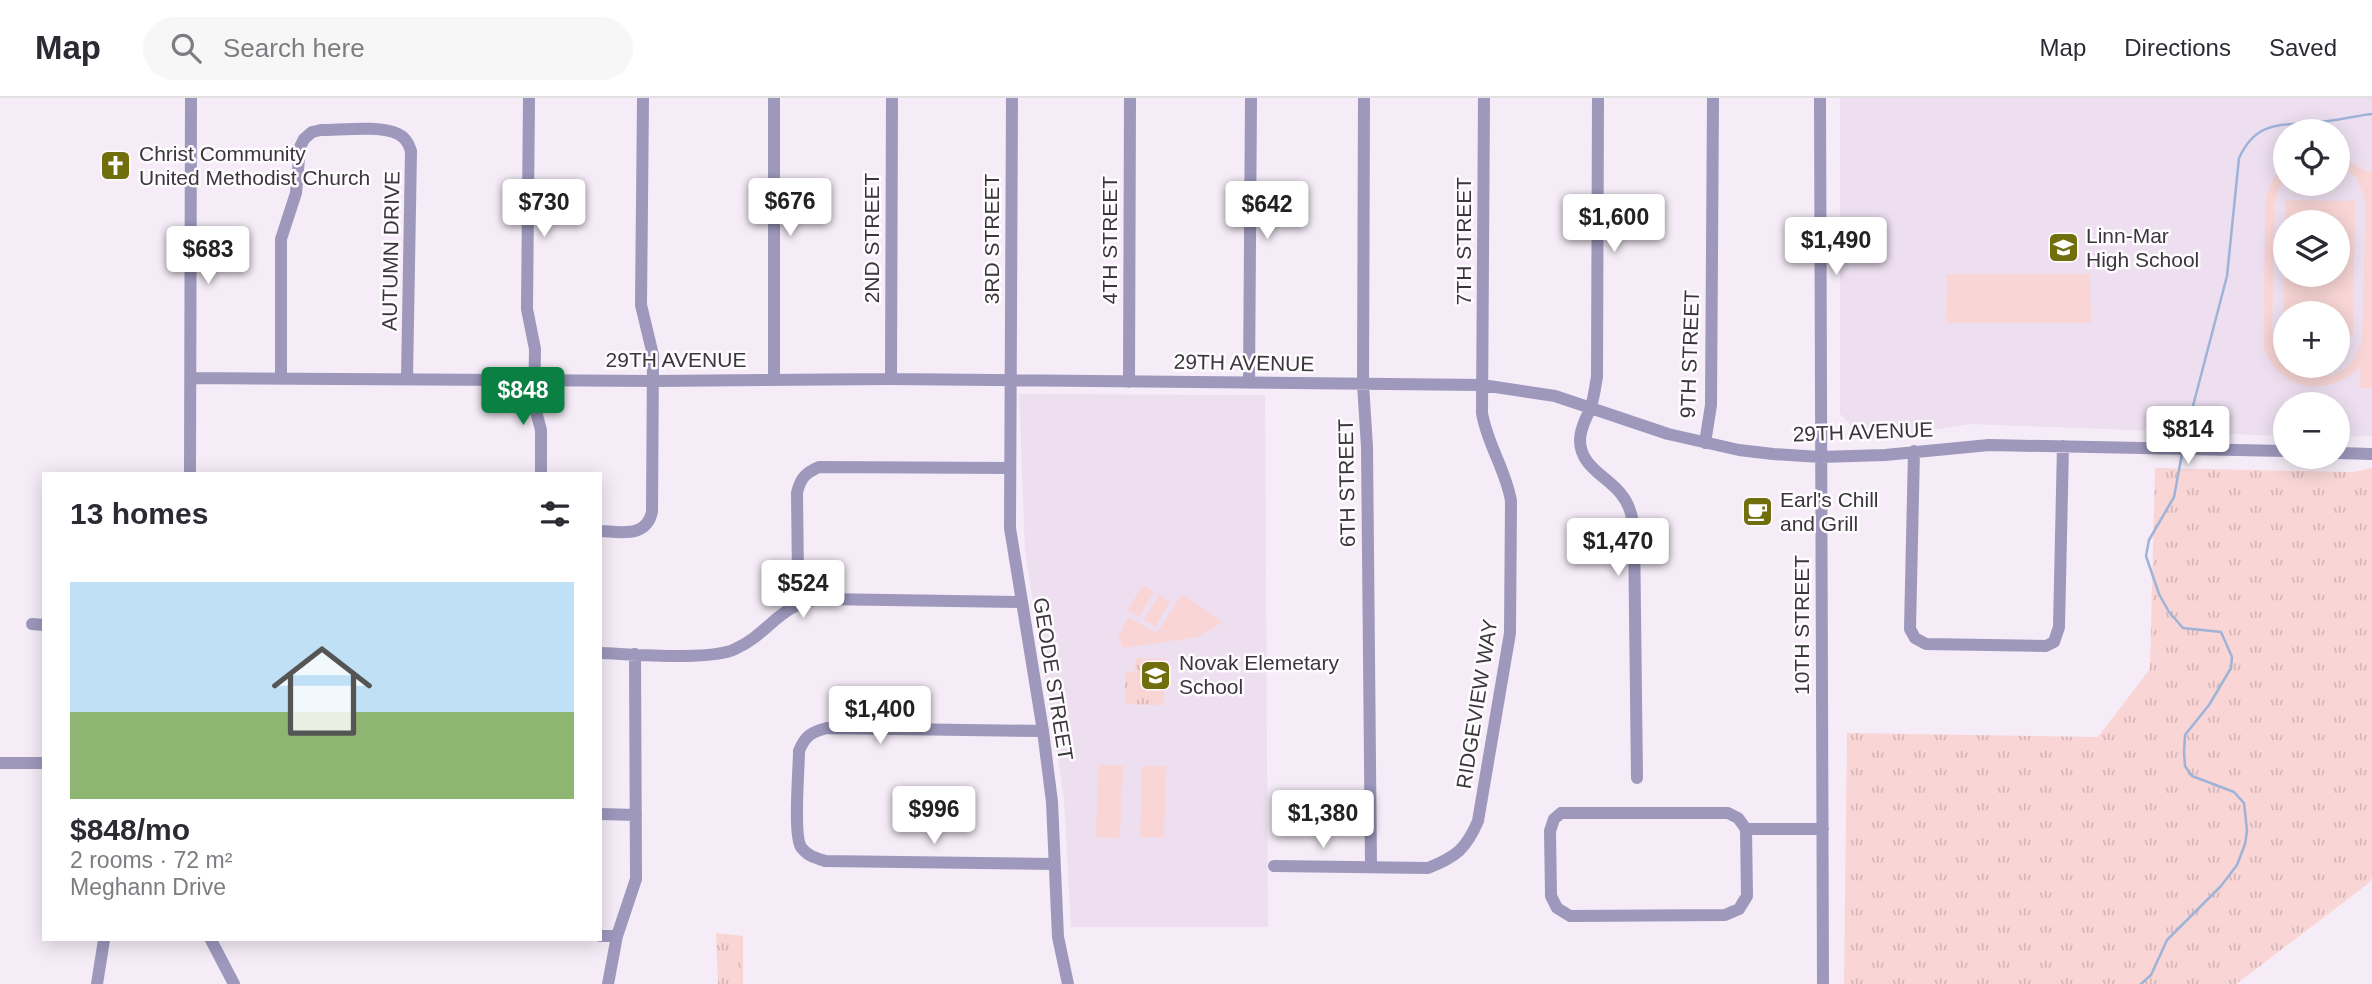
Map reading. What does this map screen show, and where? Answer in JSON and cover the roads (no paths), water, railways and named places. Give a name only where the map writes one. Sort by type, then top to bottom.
[{"type":"street","points":[[190,472],[191,98]]},
{"type":"street","points":[[529,98],[527,309],[535,349],[534,404],[541,430],[541,472]]},
{"type":"street","points":[[602,531],[637,532],[650,522],[652,512],[653,355],[641,305],[643,98]]},
{"type":"street","points":[[774,98],[774,379]]},
{"type":"street","name":"2ND STREET","points":[[891,379],[892,98]]},
{"type":"street","name":"3RD STREET","points":[[1011,380],[1012,98]]},
{"type":"street","name":"4TH STREET","points":[[1129,382],[1130,98]]},
{"type":"street","points":[[1249,383],[1251,98]]},
{"type":"street","name":"6TH STREET","points":[[1364,98],[1363,384],[1367,447],[1371,866]]},
{"type":"street","name":"7TH STREET","points":[[1482,385],[1484,98]]},
{"type":"street","points":[[1598,98],[1597,377],[1580,440],[1590,467],[1621,493],[1631,511],[1634,530],[1637,778]]},
{"type":"street","name":"9TH STREET","points":[[1705,443],[1711,405],[1713,98]]},
{"type":"street","name":"10TH STREET","points":[[1819,98],[1823,984]]},
{"type":"street","name":"AUTUMN DRIVE","points":[[281,378],[281,239],[296,193],[300,147],[312,132],[360,130],[397,133],[404,138],[411,151],[408,379]]},
{"type":"street","name":"29TH AVENUE","points":[[191,378],[654,381],[891,379],[1482,385],[1555,396],[1668,434],[1705,443],[1739,450],[1820,457],[1914,452],[1969,445],[2273,451]]},
{"type":"street","name":"GEODE STREET","points":[[1011,380],[1010,528],[1043,731],[1052,802],[1058,937],[1068,984]]},
{"type":"street","name":"RIDGEVIEW WAY","points":[[1274,866],[1428,868],[1449,860],[1463,848],[1478,821],[1510,633],[1511,501],[1508,486],[1485,431],[1482,385]]},
{"type":"street","points":[[1914,452],[1910,629],[1915,638],[1926,644],[2046,646],[2054,642],[2059,627],[2063,446]]},
{"type":"street","points":[[2350,453],[2372,454]]},
{"type":"street","points":[[803,600],[798,578],[797,493],[800,480],[808,472],[819,467],[1010,468]]},
{"type":"street","points":[[602,653],[712,655],[732,651],[749,642],[780,615],[803,600],[822,598],[1021,602]]},
{"type":"street","points":[[608,984],[617,936],[636,879],[635,654]]},
{"type":"street","points":[[1043,731],[827,728],[813,731],[804,740],[799,751],[798,833],[801,846],[810,856],[825,861],[1054,864]]},
{"type":"street","points":[[0,763],[42,763]]},
{"type":"street","points":[[1561,813],[1728,813],[1738,818],[1746,829],[1747,896],[1739,909],[1725,915],[1570,916],[1557,908],[1551,896],[1550,831],[1554,819],[1561,813]]},
{"type":"street","points":[[602,814],[636,814]]},
{"type":"street","points":[[1746,829],[1823,829]]},
{"type":"street","points":[[602,936],[617,936]]},
{"type":"street","points":[[97,984],[104,941]]},
{"type":"street","points":[[212,941],[234,984]]},
{"type":"waterway","points":[[2183,444],[2227,276],[2239,158],[2246,145],[2254,136],[2272,127],[2372,114]]},
{"type":"waterway","points":[[2141,984],[2151,975],[2167,940],[2221,886],[2237,865],[2247,831],[2244,803],[2234,792],[2192,776],[2185,766],[2185,735],[2209,705],[2231,668],[2232,657],[2221,632],[2183,628],[2169,612],[2159,594],[2146,556],[2149,540],[2174,497],[2182,454]]},
{"type":"place","name":"Christ Community United Methodist Church","points":[[116,166]]},
{"type":"place","name":"Linn-Mar High School","points":[[2063,248]]},
{"type":"place","name":"Earl's Chill and Grill","points":[[1757,512]]},
{"type":"place","name":"Novak Elemetary School","points":[[1156,675]]}]
